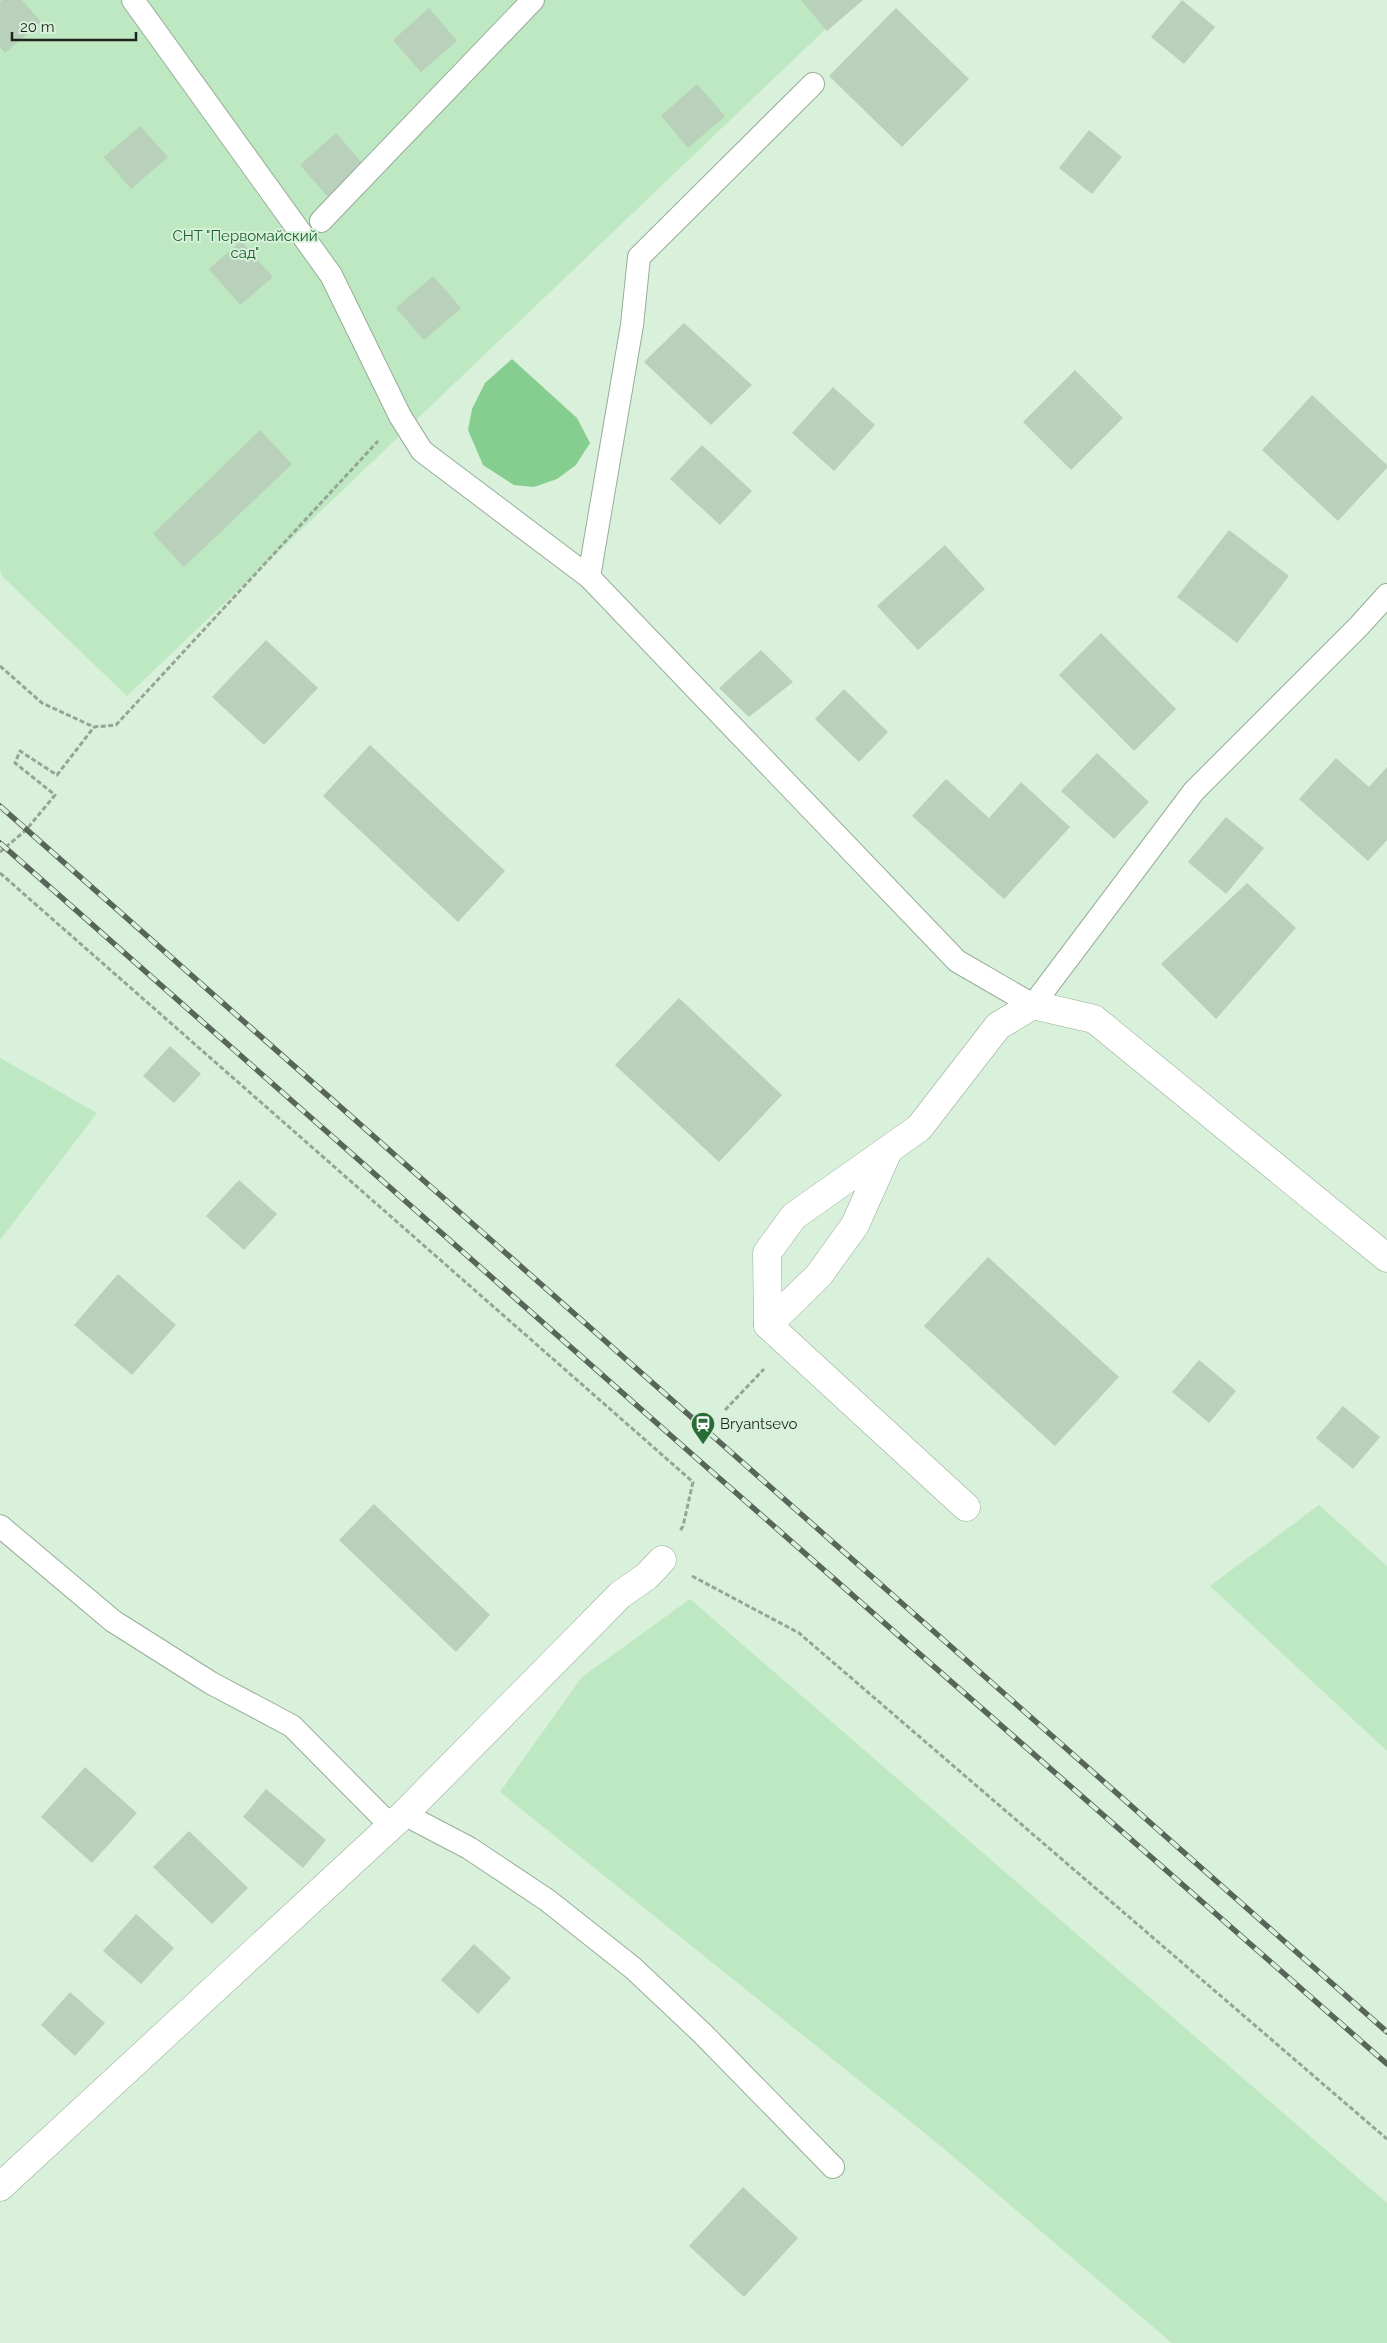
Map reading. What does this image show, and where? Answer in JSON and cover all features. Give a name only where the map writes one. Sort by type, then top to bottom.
[{"type":"street","points":[[966,1507],[768,1325],[767,1253],[794,1216],[919,1128],[998,1026],[1033,1005],[1094,1019],[1387,1258]]},
{"type":"street","points":[[768,1325],[820,1276],[855,1225],[888,1149]]},
{"type":"street","points":[[0,2187],[397,1820],[620,1594],[648,1576],[662,1560]]},
{"type":"lane","points":[[133,0],[331,275],[400,416],[422,451],[589,577],[957,961],[1033,1005],[1194,790],[1360,626],[1387,595]]},
{"type":"lane","points":[[321,221],[533,0]]},
{"type":"lane","points":[[589,577],[632,325],[639,257],[813,84]]},
{"type":"lane","points":[[0,1526],[113,1621],[211,1683],[292,1726],[397,1820],[469,1848],[547,1900],[633,1968],[703,2034],[833,2167]]},
{"type":"path","points":[[0,666],[42,703],[94,727],[116,724],[400,416]]},
{"type":"path","points":[[0,852],[26,830],[55,795],[15,763],[20,751],[57,775],[94,727]]},
{"type":"path","points":[[0,873],[693,1482],[683,1526],[662,1560],[799,1633],[1387,2139]]},
{"type":"path","points":[[725,1410],[775,1357],[768,1325]]},
{"type":"green space","name":"СНТ \"Первомайский сад\"","points":[[0,0],[856,0],[127,696],[3,577],[0,571]]},
{"type":"green space","points":[[0,1058],[97,1113],[0,1240]]},
{"type":"green space","points":[[1319,1505],[1387,1566],[1387,1751],[1210,1586]]},
{"type":"green space","points":[[690,1599],[1387,2203],[1387,2343],[1172,2343],[942,2147],[500,1792],[582,1677]]},
{"type":"shaded area","points":[[512,359],[577,418],[590,443],[576,465],[557,479],[534,487],[514,485],[483,465],[468,430],[472,409],[485,383]]},
{"type":"building","points":[[2,0],[22,0],[41,22],[5,53],[0,47],[0,2]]},
{"type":"building","points":[[801,0],[863,0],[827,31]]},
{"type":"building","points":[[1182,0],[1215,27],[1184,64],[1151,37]]},
{"type":"building","points":[[429,8],[457,41],[421,72],[393,40]]},
{"type":"building","points":[[896,8],[969,79],[902,147],[829,76]]},
{"type":"building","points":[[697,84],[725,116],[688,148],[661,116]]},
{"type":"building","points":[[140,126],[168,157],[131,189],[104,157]]},
{"type":"building","points":[[1089,130],[1122,157],[1092,194],[1059,168]]},
{"type":"building","points":[[336,133],[364,165],[328,197],[300,165]]},
{"type":"building","points":[[241,241],[273,277],[240,305],[209,269]]},
{"type":"building","points":[[433,276],[461,308],[424,340],[396,308]]},
{"type":"building","points":[[684,323],[752,385],[711,425],[644,362]]},
{"type":"building","points":[[1075,370],[1123,418],[1071,470],[1023,422]]},
{"type":"building","points":[[833,387],[875,425],[834,471],[792,433]]},
{"type":"building","points":[[1312,395],[1387,465],[1387,468],[1338,521],[1262,450]]},
{"type":"building","points":[[260,430],[292,464],[184,567],[153,534]]},
{"type":"building","points":[[702,445],[752,491],[720,525],[670,479]]},
{"type":"building","points":[[1229,530],[1289,576],[1237,643],[1177,597]]},
{"type":"building","points":[[945,545],[985,589],[918,650],[877,606]]},
{"type":"building","points":[[1101,633],[1176,709],[1134,751],[1059,675]]},
{"type":"building","points":[[266,640],[318,688],[264,745],[212,697]]},
{"type":"building","points":[[761,650],[793,682],[749,717],[719,688]]},
{"type":"building","points":[[844,689],[888,732],[859,762],[815,719]]},
{"type":"building","points":[[370,745],[505,871],[458,922],[323,796]]},
{"type":"building","points":[[1097,753],[1149,802],[1114,839],[1061,791]]},
{"type":"building","points":[[1336,758],[1369,787],[1387,767],[1387,840],[1368,861],[1299,799]]},
{"type":"building","points":[[946,779],[989,818],[1021,782],[1070,827],[1004,899],[912,816]]},
{"type":"building","points":[[1226,817],[1264,848],[1226,894],[1188,862]]},
{"type":"building","points":[[1247,883],[1296,928],[1216,1019],[1161,964]]},
{"type":"building","points":[[679,998],[782,1095],[719,1162],[615,1065]]},
{"type":"building","points":[[170,1046],[201,1074],[174,1103],[143,1076]]},
{"type":"building","points":[[239,1180],[277,1214],[244,1250],[206,1216]]},
{"type":"building","points":[[988,1257],[1119,1377],[1055,1446],[924,1326]]},
{"type":"building","points":[[118,1274],[176,1325],[132,1375],[74,1325]]},
{"type":"building","points":[[1199,1360],[1236,1391],[1209,1423],[1172,1392]]},
{"type":"building","points":[[1343,1406],[1380,1437],[1353,1469],[1316,1438]]},
{"type":"building","points":[[374,1504],[490,1615],[456,1652],[339,1540]]},
{"type":"building","points":[[85,1767],[137,1813],[92,1863],[41,1817]]},
{"type":"building","points":[[266,1789],[326,1840],[303,1868],[243,1817]]},
{"type":"building","points":[[189,1831],[248,1888],[212,1924],[153,1867]]},
{"type":"building","points":[[136,1914],[174,1948],[141,1984],[103,1951]]},
{"type":"building","points":[[474,1944],[511,1978],[478,2014],[441,1980]]},
{"type":"building","points":[[70,1992],[105,2023],[75,2056],[41,2025]]},
{"type":"building","points":[[743,2187],[798,2238],[744,2297],[689,2246]]},
{"type":"railway","points":[[0,806],[1387,2032]]},
{"type":"railway","points":[[0,843],[694,1456],[1387,2064]]},
{"type":"place","name":"Bryantsevo","points":[[703,1445]]}]
